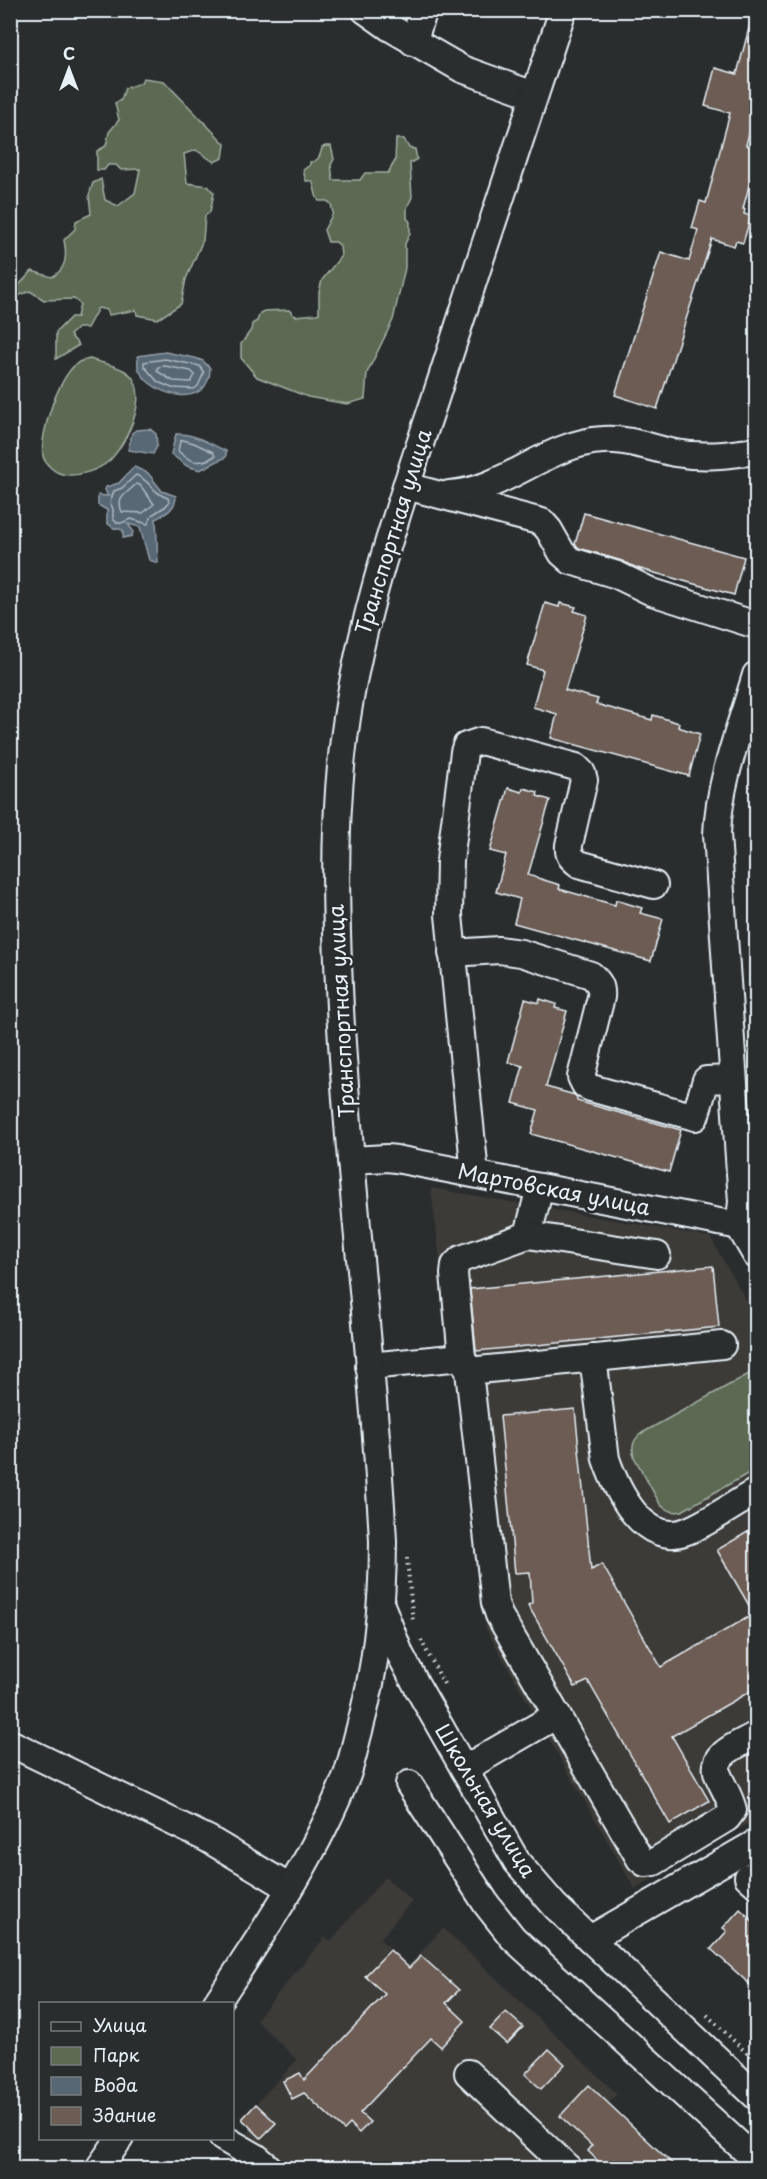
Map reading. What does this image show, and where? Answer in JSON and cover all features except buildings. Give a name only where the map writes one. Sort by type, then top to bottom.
[{"type":"street","points":[[365,10],[413,42],[462,69],[534,95]]},
{"type":"street","points":[[413,42],[423,10]]},
{"type":"street","name":"Транспортная улица","points":[[218,2002],[257,1955],[290,1887],[327,1821],[348,1772],[367,1703],[381,1604],[383,1568],[381,1499],[343,1074],[336,874],[342,755],[351,692],[372,599],[406,486],[563,10]]},
{"type":"street","points":[[440,495],[459,494],[484,488],[552,452],[573,444],[604,440],[633,442],[705,457],[756,451]]},
{"type":"street","points":[[406,486],[542,522],[562,554],[571,561],[617,575],[652,592],[756,625]]},
{"type":"street","points":[[756,675],[718,811],[717,834],[741,1091],[742,1202],[756,1255]]},
{"type":"street","points":[[475,1174],[449,915],[450,861],[466,746],[481,741],[576,767],[582,773],[584,780],[568,854],[579,864],[654,885]]},
{"type":"street","points":[[452,953],[499,950],[521,952],[591,975],[602,989],[581,1077],[585,1085],[591,1088],[695,1117],[706,1080],[741,1091]]},
{"type":"street","name":"Мартовская улица","points":[[351,1160],[387,1158],[748,1227]]},
{"type":"street","points":[[528,1235],[540,1187]]},
{"type":"street","points":[[657,1255],[528,1235],[461,1259],[455,1265],[454,1274],[495,1603],[499,1615],[640,1859],[645,1863],[654,1862],[728,1818],[733,1810],[716,1765],[720,1756],[756,1735]]},
{"type":"street","points":[[369,1365],[466,1364],[593,1358],[722,1345]]},
{"type":"street","points":[[593,1358],[606,1459],[611,1474],[633,1511],[643,1523],[657,1532],[673,1534],[687,1531],[756,1491]]},
{"type":"street","name":"Школьная улица","points":[[381,1604],[400,1654],[517,1862],[555,1906],[756,2096]]},
{"type":"street","points":[[367,1703],[378,1688],[388,1681],[405,1680],[417,1686]]},
{"type":"street","points":[[464,1769],[557,1715]]},
{"type":"street","points":[[10,1743],[208,1839],[290,1887]]},
{"type":"street","points":[[409,1784],[487,1905],[513,1938],[751,2162]]},
{"type":"street","points":[[590,1939],[756,1843]]},
{"type":"street","points":[[468,2073],[568,2169]]},
{"type":"street","points":[[99,2169],[119,2140]]},
{"type":"street","points":[[225,2140],[256,2157],[269,2169]]},
{"type":"shaded area","points":[[431,1188],[710,1237],[756,1318],[756,1819],[635,1889],[486,1629]]},
{"type":"shaded area","points":[[385,1877],[412,1901],[380,1939],[409,1965],[443,1928],[617,2094],[608,2103],[678,2168],[241,2168],[227,2156],[251,2129],[241,2120],[297,2060],[256,2020],[325,1937],[331,1941]]},
{"type":"green space","points":[[143,78],[164,81],[225,144],[223,158],[214,162],[196,150],[184,154],[187,183],[208,186],[214,193],[210,212],[205,216],[203,240],[186,279],[181,304],[158,319],[137,315],[136,310],[109,315],[107,310],[98,308],[87,328],[78,328],[70,335],[79,345],[56,359],[56,332],[71,317],[77,317],[80,304],[74,299],[44,300],[30,291],[15,297],[11,308],[11,290],[32,271],[52,277],[61,270],[66,251],[64,240],[75,229],[76,221],[91,214],[89,195],[93,183],[101,179],[105,200],[118,206],[135,193],[140,169],[121,170],[116,165],[108,165],[104,170],[97,170],[97,151],[106,146],[109,132],[119,120],[115,103],[121,100],[125,88],[141,83]]},
{"type":"green space","points":[[396,139],[404,139],[409,148],[415,149],[417,159],[410,163],[412,197],[407,208],[407,218],[410,222],[410,233],[405,244],[405,268],[393,320],[367,373],[365,399],[347,404],[308,397],[257,377],[241,358],[241,344],[251,330],[252,324],[264,311],[289,310],[295,316],[319,313],[319,292],[322,280],[341,256],[340,246],[336,242],[328,242],[324,230],[333,213],[331,204],[327,201],[319,201],[312,181],[306,181],[303,170],[310,165],[310,162],[319,158],[322,148],[331,146],[334,159],[331,165],[333,180],[360,180],[365,173],[388,173],[395,161]]},
{"type":"green space","points":[[90,359],[121,369],[133,379],[137,390],[135,416],[130,430],[109,461],[87,472],[74,475],[62,474],[50,467],[43,456],[44,433],[53,404],[66,377],[81,361]]},
{"type":"green space","points":[[756,1370],[756,1469],[682,1511],[673,1512],[665,1508],[660,1504],[634,1457],[635,1441],[642,1433]]},
{"type":"water","points":[[165,352],[195,358],[203,361],[210,368],[207,382],[201,390],[191,395],[167,393],[146,379],[138,368],[138,356]]},
{"type":"water","points":[[150,429],[156,434],[157,446],[153,454],[128,450],[132,433],[136,430]]},
{"type":"water","points":[[176,434],[189,435],[208,442],[226,451],[226,457],[200,470],[187,466],[171,454]]},
{"type":"water","points":[[134,467],[148,473],[162,491],[176,496],[176,500],[167,513],[156,519],[158,563],[149,560],[140,527],[128,524],[133,531],[132,536],[123,538],[123,530],[107,523],[107,510],[98,505],[98,495],[108,496],[106,487],[119,483]]}]
